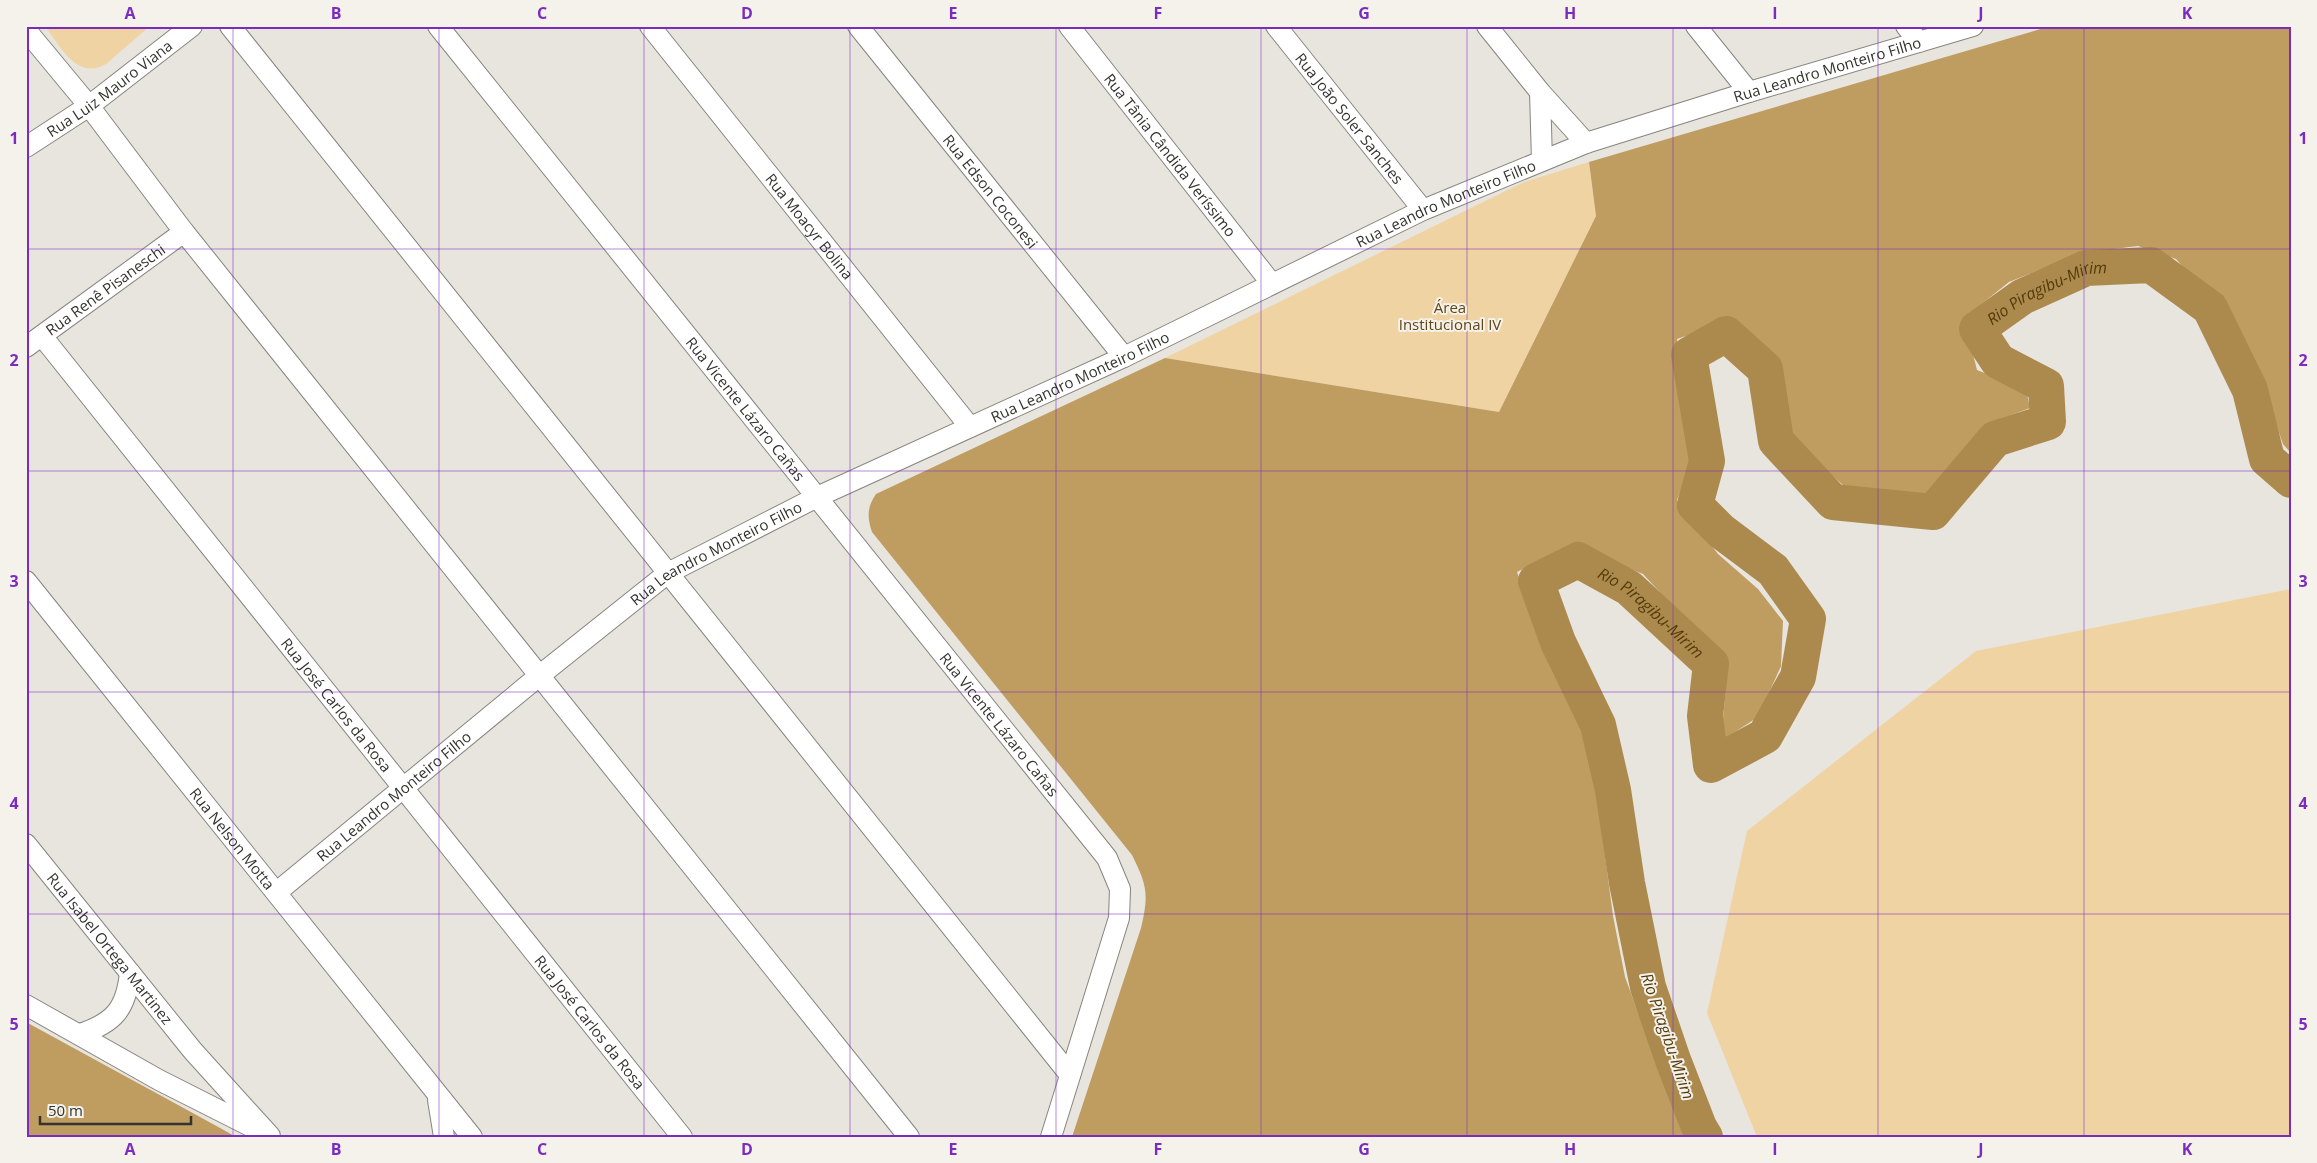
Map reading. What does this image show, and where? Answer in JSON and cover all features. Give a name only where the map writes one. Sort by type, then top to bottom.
[{"type":"street","name":"Rua Luiz Mauro Viana","points":[[26,147],[89,106],[192,26]]},
{"type":"street","points":[[230,26],[1070,1074],[1051,1137]]},
{"type":"street","name":"Rua Vicente Lázaro Cañas","points":[[438,26],[1107,858],[1120,889],[1119,918],[1070,1074]]},
{"type":"street","name":"Rua Moacyr Bolina","points":[[650,26],[970,427]]},
{"type":"street","name":"Rua Edson Coconesi","points":[[858,26],[1124,357]]},
{"type":"street","name":"Rua Tânia Cândida Veríssimo","points":[[1068,26],[1272,284]]},
{"type":"street","name":"Rua João Soler Sanches","points":[[1276,26],[1422,210]]},
{"type":"street","points":[[1487,26],[1540,92],[1586,143]]},
{"type":"street","points":[[1696,26],[1748,92]]},
{"type":"street","points":[[1906,26],[1919,42]]},
{"type":"street","name":"Rua Leandro Monteiro Filho","points":[[277,892],[538,676],[668,573],[816,497],[1124,357],[1422,210],[1586,143],[1748,92],[1973,26]]},
{"type":"street","points":[[26,30],[89,106],[184,232],[538,676],[910,1137]]},
{"type":"street","points":[[1540,92],[1542,161]]},
{"type":"street","name":"Rua Renê Pisaneschi","points":[[34,341],[184,232]]},
{"type":"street","name":"Rua José Carlos da Rosa","points":[[34,341],[403,789],[672,1129],[682,1137]]},
{"type":"street","name":"Rua Nelson Motta","points":[[26,581],[277,892],[437,1096],[472,1137]]},
{"type":"street","name":"Rua Isabel Ortega Martinez","points":[[26,844],[193,1051],[270,1137]]},
{"type":"street","points":[[80,1034],[101,1028],[116,1015],[126,1000],[130,973]]},
{"type":"street","points":[[26,1005],[270,1137]]},
{"type":"street","name":"Rua Isabel Ortega Martinez","points":[[193,1051],[218,1110]]},
{"type":"street","name":"Rua Nelson Motta","points":[[437,1096],[444,1137]]},
{"type":"green space","points":[[45,26],[150,26],[106,64],[96,68],[86,68],[70,59]]},
{"type":"green space","name":"Área Institucional IV","points":[[1589,162],[1596,216],[1499,412],[1165,358],[1524,182]]},
{"type":"green space","points":[[2291,589],[2291,1137],[1757,1137],[1707,1013],[1747,831],[1976,651]]},
{"type":"shaded area","points":[[2051,26],[2291,26],[2291,453],[2283,444],[2259,375],[2227,316],[2176,259],[2138,246],[2081,253],[2009,282],[1964,318],[1977,370],[2026,389],[2030,408],[1987,424],[1929,496],[1845,487],[1790,437],[1774,359],[1733,320],[1677,339],[1693,461],[1677,500],[1718,554],[1758,589],[1783,621],[1781,666],[1758,717],[1721,741],[1728,666],[1643,574],[1569,545],[1517,572],[1556,677],[1583,728],[1597,795],[1613,916],[1625,977],[1684,1137],[1072,1137],[1141,928],[1146,898],[1144,882],[1132,855],[872,532],[869,512],[876,494],[1165,358],[1499,412],[1596,216],[1589,162]]},
{"type":"shaded area","points":[[26,1022],[222,1129],[236,1137],[26,1137]]},
{"type":"waterway","name":"Rio Piragibu-Mirim","points":[[1705,1137],[1699,1127],[1673,1060],[1648,987],[1627,883],[1613,790],[1598,725],[1558,642],[1536,581],[1578,560],[1629,588],[1711,664],[1705,716],[1711,765],[1765,736],[1798,677],[1808,619],[1773,570],[1721,531],[1695,505],[1707,461],[1689,355],[1726,334],[1765,369],[1776,441],[1833,502],[1933,512],[1995,439],[2048,422],[2046,386],[1998,361],[1977,329],[2022,297],[2086,268],[2151,265],[2210,308],[2250,390],[2267,459],[2291,480]]}]
